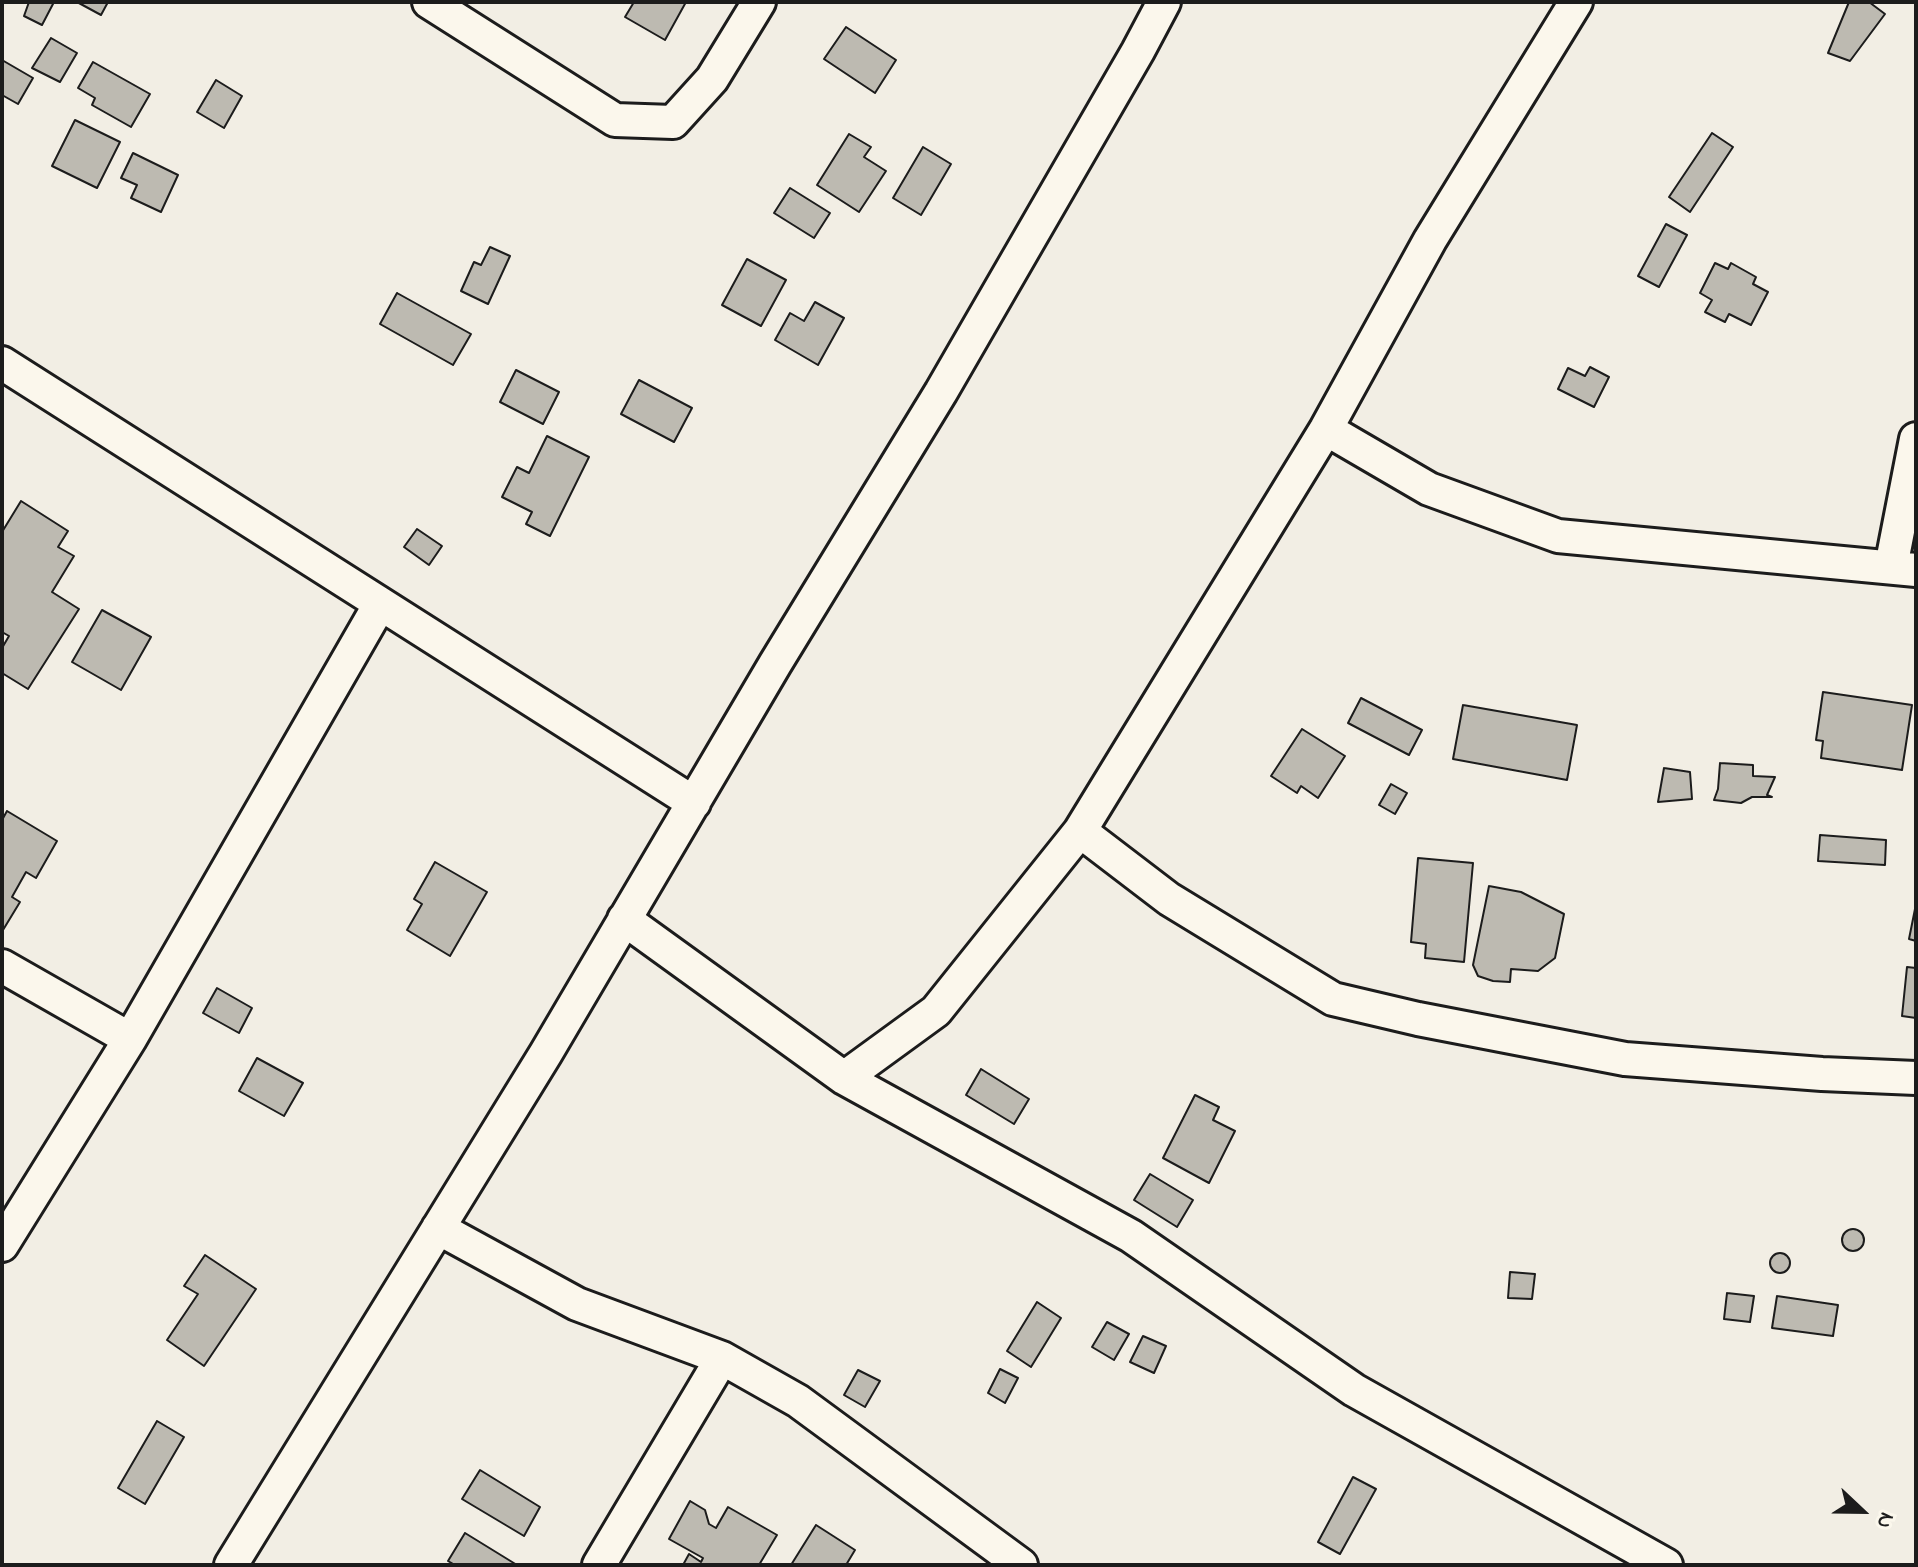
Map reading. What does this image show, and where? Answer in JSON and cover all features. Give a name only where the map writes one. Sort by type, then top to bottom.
[{"type":"street","points":[[429,2],[615,120],[673,122],[712,79],[759,2]]},
{"type":"street","points":[[231,1565],[438,1228],[941,392],[1164,2]]},
{"type":"street","points":[[844,1078],[936,1011],[1080,831],[1326,429],[1430,240],[1576,2]]},
{"type":"street","points":[[2,363],[694,803]]},
{"type":"street","points":[[1326,429],[1429,489],[1558,536],[1904,569],[1916,439]]},
{"type":"street","points":[[2,1245],[130,1039],[380,604]]},
{"type":"street","points":[[1080,831],[1169,899],[1333,999],[1418,1019],[1625,1059],[1916,1078]]},
{"type":"street","points":[[624,919],[844,1078],[1131,1236],[1354,1390],[1666,1565]]},
{"type":"street","points":[[2,966],[130,1039]]},
{"type":"street","points":[[438,1228],[577,1304],[722,1358],[798,1401],[1021,1565]]},
{"type":"street","points":[[599,1565],[722,1358]]},
{"type":"building","points":[[29,2],[54,2],[42,25],[24,16]]},
{"type":"building","points":[[77,2],[108,2],[101,15]]},
{"type":"building","points":[[634,2],[686,2],[665,40],[625,17]]},
{"type":"building","points":[[1849,2],[1869,2],[1885,14],[1850,61],[1828,53]]},
{"type":"building","points":[[846,27],[896,60],[875,93],[824,59]]},
{"type":"building","points":[[51,38],[77,53],[60,82],[32,68]]},
{"type":"building","points":[[2,60],[33,78],[18,104],[2,95]]},
{"type":"building","points":[[93,62],[150,94],[131,127],[92,105],[95,98],[78,88]]},
{"type":"building","points":[[216,80],[242,96],[224,128],[197,112]]},
{"type":"building","points":[[75,120],[120,142],[97,188],[52,166]]},
{"type":"building","points":[[1712,133],[1733,147],[1690,212],[1669,197]]},
{"type":"building","points":[[849,134],[871,147],[864,157],[886,171],[859,212],[817,185]]},
{"type":"building","points":[[923,147],[951,164],[921,215],[893,198]]},
{"type":"building","points":[[133,153],[178,175],[161,212],[131,198],[137,185],[121,178]]},
{"type":"building","points":[[790,188],[830,213],[814,238],[774,213]]},
{"type":"building","points":[[1666,224],[1687,235],[1659,287],[1638,276]]},
{"type":"building","points":[[490,247],[510,256],[488,304],[461,291],[474,262],[481,265]]},
{"type":"building","points":[[747,259],[786,280],[761,326],[722,305]]},
{"type":"building","points":[[1715,263],[1728,269],[1731,263],[1756,277],[1753,284],[1768,292],[1751,325],[1729,314],[1725,322],[1705,312],[1712,300],[1700,293]]},
{"type":"building","points":[[397,293],[471,334],[453,365],[380,324]]},
{"type":"building","points":[[815,302],[844,318],[818,365],[775,340],[790,313],[804,321]]},
{"type":"building","points":[[1590,367],[1609,377],[1594,407],[1558,389],[1568,368],[1585,376]]},
{"type":"building","points":[[516,370],[559,392],[543,424],[500,402]]},
{"type":"building","points":[[639,380],[692,408],[674,442],[621,414]]},
{"type":"building","points":[[547,436],[589,457],[550,536],[526,524],[532,512],[502,497],[517,467],[529,473]]},
{"type":"building","points":[[21,501],[68,531],[58,547],[74,556],[52,592],[79,609],[28,689],[2,673],[2,648],[9,636],[2,632],[2,532]]},
{"type":"building","points":[[417,529],[442,546],[429,565],[404,547]]},
{"type":"building","points":[[102,610],[151,637],[121,690],[72,662]]},
{"type":"building","points":[[1823,692],[1912,705],[1902,770],[1821,758],[1823,741],[1816,740]]},
{"type":"building","points":[[1361,698],[1422,730],[1409,755],[1348,723]]},
{"type":"building","points":[[1463,705],[1577,725],[1567,780],[1453,759]]},
{"type":"building","points":[[1302,729],[1345,756],[1318,798],[1301,786],[1297,793],[1271,776]]},
{"type":"building","points":[[1720,763],[1753,765],[1753,776],[1775,777],[1767,795],[1772,797],[1752,797],[1741,803],[1714,800]]},
{"type":"building","points":[[1664,768],[1690,772],[1692,799],[1658,802]]},
{"type":"building","points":[[1391,784],[1407,793],[1395,814],[1379,805]]},
{"type":"building","points":[[7,811],[57,841],[36,878],[26,872],[12,897],[20,902],[3,930],[2,820]]},
{"type":"building","points":[[1820,835],[1886,840],[1885,865],[1818,861]]},
{"type":"building","points":[[1418,858],[1473,863],[1464,962],[1425,958],[1426,944],[1411,942]]},
{"type":"building","points":[[435,862],[487,892],[450,956],[407,930],[422,904],[414,899]]},
{"type":"building","points":[[1489,886],[1521,892],[1564,914],[1555,958],[1538,971],[1511,969],[1510,982],[1478,976],[1473,965]]},
{"type":"building","points":[[1916,904],[1916,941],[1909,939]]},
{"type":"building","points":[[1907,967],[1916,968],[1916,1018],[1902,1016]]},
{"type":"building","points":[[217,988],[252,1008],[239,1033],[203,1013]]},
{"type":"building","points":[[257,1058],[303,1083],[284,1116],[239,1091]]},
{"type":"building","points":[[981,1069],[1029,1099],[1014,1124],[966,1095]]},
{"type":"building","points":[[1195,1095],[1219,1107],[1213,1120],[1235,1131],[1209,1183],[1163,1158]]},
{"type":"building","points":[[1150,1174],[1193,1200],[1177,1227],[1134,1200]]},
{"type":"building","points":[[1849,1229],[1857,1229],[1864,1240],[1857,1251],[1849,1251],[1842,1244],[1842,1236]]},
{"type":"building","points":[[1780,1253],[1787,1256],[1790,1263],[1787,1270],[1780,1273],[1773,1270],[1770,1263],[1773,1256]]},
{"type":"building","points":[[205,1255],[256,1289],[204,1366],[167,1340],[198,1294],[184,1286]]},
{"type":"building","points":[[1510,1272],[1535,1274],[1532,1299],[1508,1298]]},
{"type":"building","points":[[1727,1293],[1754,1296],[1750,1322],[1724,1319]]},
{"type":"building","points":[[1777,1296],[1838,1305],[1833,1336],[1772,1328]]},
{"type":"building","points":[[1037,1302],[1061,1318],[1031,1367],[1007,1351]]},
{"type":"building","points":[[1107,1322],[1129,1334],[1114,1360],[1092,1347]]},
{"type":"building","points":[[1143,1336],[1166,1346],[1154,1373],[1130,1362]]},
{"type":"building","points":[[1000,1369],[1018,1378],[1005,1403],[988,1393]]},
{"type":"building","points":[[858,1370],[880,1381],[865,1407],[844,1395]]},
{"type":"building","points":[[157,1421],[184,1437],[145,1504],[118,1488]]},
{"type":"building","points":[[480,1470],[540,1507],[524,1536],[462,1499]]},
{"type":"building","points":[[1353,1477],[1376,1489],[1340,1554],[1318,1542]]},
{"type":"building","points":[[690,1501],[705,1510],[709,1524],[716,1528],[728,1507],[777,1535],[759,1565],[683,1565],[689,1554],[701,1562],[703,1558],[669,1539]]},
{"type":"building","points":[[816,1525],[855,1550],[846,1565],[791,1565]]},
{"type":"building","points":[[465,1533],[517,1565],[455,1565],[448,1561]]}]
